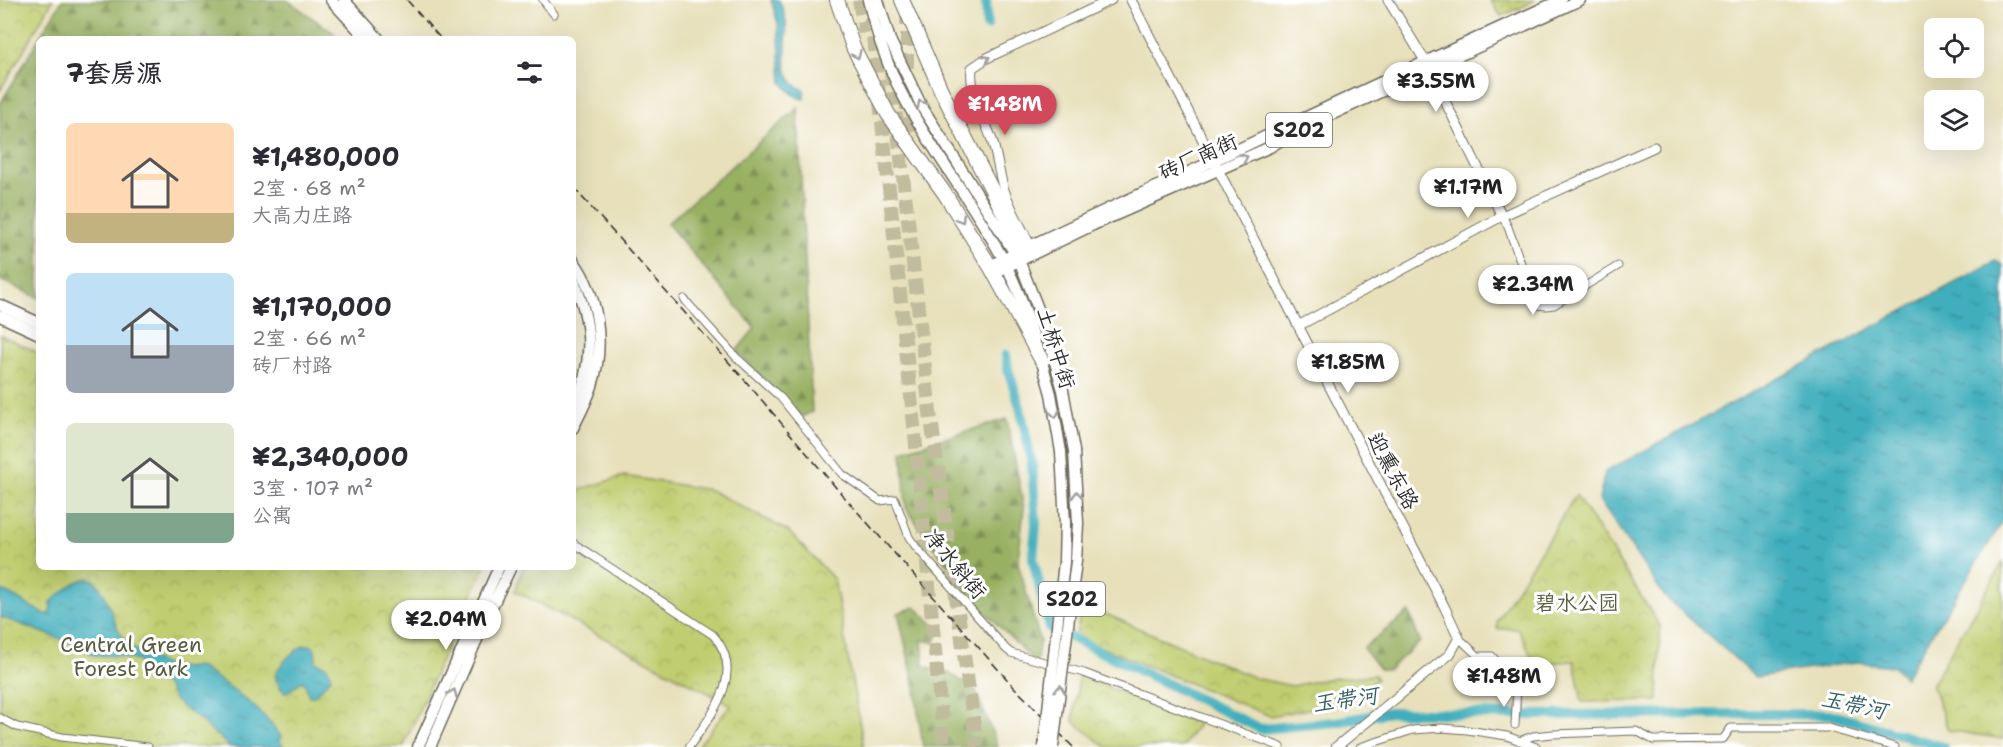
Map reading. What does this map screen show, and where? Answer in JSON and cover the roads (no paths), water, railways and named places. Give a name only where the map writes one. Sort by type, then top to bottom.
[{"type":"highway","points":[[837,0],[853,47],[888,114],[945,194],[1010,259]]},
{"type":"highway","points":[[902,0],[1010,259],[1042,361]]},
{"type":"main road","points":[[331,0],[366,32]]},
{"type":"main road","points":[[344,0],[366,32]]},
{"type":"main road","points":[[868,0],[877,33],[897,84],[932,145],[1010,259]]},
{"type":"main road","points":[[878,0],[890,40],[922,107],[1010,259]]},
{"type":"main road","name":"砖厂南街","points":[[1010,259],[1216,165],[1269,147],[1427,65],[1561,0]]},
{"type":"main road","name":"砖厂南街","points":[[1427,65],[1580,0]]},
{"type":"main road","name":"砖厂南街","points":[[1010,259],[1093,225],[1216,165]]},
{"type":"main road","name":"S202","points":[[1010,259],[1044,324],[1063,390],[1074,451],[1077,500],[1076,561],[1053,747]]},
{"type":"main road","points":[[576,266],[592,297],[599,350],[592,385],[576,420]]},
{"type":"main road","points":[[576,286],[589,329],[589,352],[585,378],[576,401]]},
{"type":"main road","points":[[0,305],[36,322]]},
{"type":"main road","points":[[0,316],[36,333]]},
{"type":"main road","name":"土桥中街","points":[[1042,361],[1055,414],[1061,452],[1065,512],[1064,562],[1044,747]]},
{"type":"main road","points":[[418,747],[499,570]]},
{"type":"main road","points":[[430,747],[510,570]]},
{"type":"street","points":[[543,0],[554,14]]},
{"type":"street","points":[[1010,259],[1009,205],[995,152],[974,93],[972,68],[978,63],[1111,0]]},
{"type":"street","name":"迎熏东路","points":[[1131,0],[1459,638]]},
{"type":"street","points":[[1388,0],[1427,65],[1508,227],[1538,305],[1554,305],[1617,266]]},
{"type":"street","points":[[1298,326],[1502,216],[1654,147]]},
{"type":"street","name":"净水斜街","points":[[684,299],[736,357],[781,398],[843,474],[880,501],[896,499],[909,537],[1006,649],[1084,673],[1281,747]]},
{"type":"street","points":[[576,545],[713,635],[722,645],[728,661],[727,678],[720,701],[689,747]]},
{"type":"street","points":[[1336,747],[1450,654],[1459,638],[1478,656],[1492,656],[1517,687],[1515,725]]},
{"type":"street","points":[[0,718],[17,727],[62,737],[148,747]]},
{"type":"street","points":[[1520,741],[1533,736],[1553,734],[1636,731],[1653,740],[1723,739],[1731,728],[1806,727],[1829,728],[1895,747]]},
{"type":"street","points":[[1360,747],[1413,730],[1442,728],[1508,736],[1536,747]]},
{"type":"water","points":[[771,0],[779,0],[783,11],[786,22],[787,70],[795,85],[804,90],[804,99],[789,91],[782,82],[778,23]]},
{"type":"water","points":[[1995,261],[2003,265],[2003,521],[1905,677],[1892,666],[1857,662],[1756,677],[1665,597],[1599,500],[1605,472]]},
{"type":"water","points":[[90,578],[96,582],[108,601],[119,631],[133,647],[153,660],[176,667],[197,666],[220,680],[264,716],[281,737],[279,740],[284,747],[230,747],[174,700],[168,688],[138,661],[121,656],[94,655],[66,641],[0,617],[0,589],[44,614],[50,614],[51,602],[55,598],[74,584]]},
{"type":"water","points":[[305,645],[310,645],[315,649],[316,662],[330,671],[331,678],[314,696],[309,696],[302,681],[284,692],[275,675],[288,658]]},
{"type":"waterway","name":"玉带河","points":[[986,0],[987,26]]},
{"type":"waterway","name":"玉带河","points":[[1006,355],[1032,464],[1036,524],[1033,559],[1049,627],[1261,729],[1336,722],[1390,712],[1510,715],[1829,714],[1943,747]]},
{"type":"tunnel","points":[[859,0],[865,33]]},
{"type":"tunnel","points":[[907,12],[907,148]]},
{"type":"tunnel","points":[[871,17],[915,435],[944,747]]},
{"type":"tunnel","points":[[891,71],[930,412],[977,747]]},
{"type":"railway","points":[[407,0],[438,36]]},
{"type":"railway","points":[[576,190],[1013,686],[1073,747]]},
{"type":"park label","name":"碧水公园","points":[[1577,603]]},
{"type":"park label","name":"Central Green Forest Park","points":[[131,657]]}]
